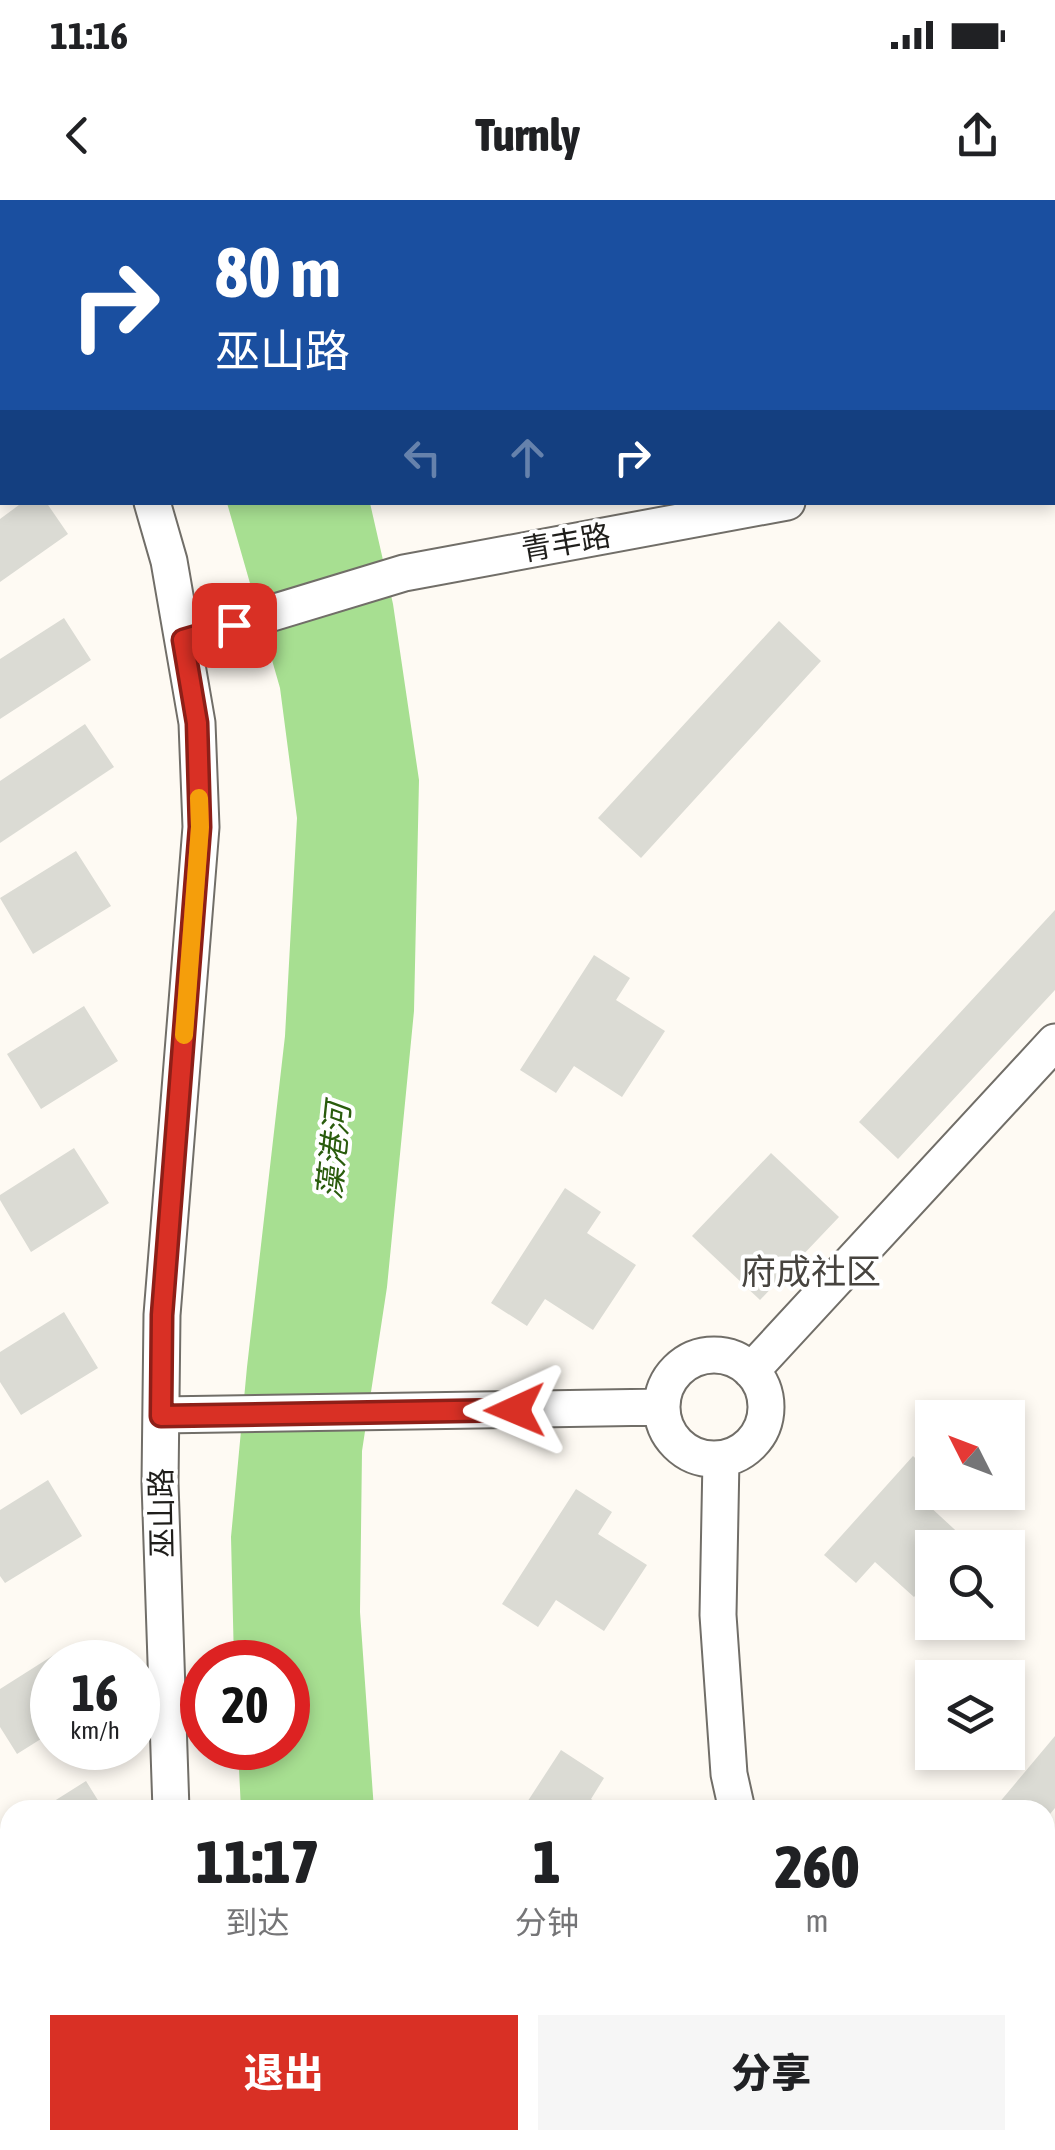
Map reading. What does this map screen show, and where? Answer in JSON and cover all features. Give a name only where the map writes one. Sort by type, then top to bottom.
[{"type":"street","name":"巫山路","points":[[153,505],[170,561],[197,723],[200,827],[162,1315],[161,1502],[172,1800]]},
{"type":"street","name":"青丰路","points":[[183,640],[404,573],[771,505]]},
{"type":"street","points":[[751,1370],[1055,1042]]},
{"type":"street","points":[[724,1355],[751,1370],[760,1380],[766,1400],[765,1420],[756,1438],[741,1452],[721,1460],[704,1458],[687,1452],[674,1440],[665,1425],[662,1407],[667,1385],[680,1367],[700,1356],[724,1355]]},
{"type":"street","points":[[161,1416],[662,1407]]},
{"type":"street","points":[[721,1460],[718,1616],[728,1774],[734,1800]]},
{"type":"water","name":"藻港河","points":[[228,505],[370,505],[393,604],[419,780],[414,1011],[387,1287],[362,1451],[360,1612],[373,1800],[241,1800],[239,1770],[310,1770],[310,1640],[233,1640],[231,1537],[285,1036],[297,818],[280,688]]},
{"type":"building","points":[[19,505],[48,505],[68,534],[0,582],[0,519]]},
{"type":"building","points":[[64,618],[91,660],[0,719],[0,659]]},
{"type":"building","points":[[779,621],[821,661],[641,858],[598,818]]},
{"type":"building","points":[[85,724],[114,767],[0,843],[0,781]]},
{"type":"building","points":[[76,851],[111,906],[33,954],[0,898]]},
{"type":"building","points":[[1055,910],[1055,990],[898,1159],[859,1122]]},
{"type":"building","points":[[594,955],[630,978],[616,1000],[665,1031],[622,1097],[574,1066],[556,1093],[520,1070]]},
{"type":"building","points":[[84,1006],[118,1061],[41,1109],[7,1054]]},
{"type":"building","points":[[74,1148],[109,1203],[31,1252],[0,1195]]},
{"type":"building","points":[[771,1153],[839,1217],[760,1300],[692,1236]]},
{"type":"building","points":[[565,1188],[601,1212],[587,1233],[636,1265],[593,1330],[545,1299],[527,1326],[491,1303]]},
{"type":"building","points":[[64,1312],[98,1368],[21,1415],[0,1382],[0,1352]]},
{"type":"building","points":[[913,1456],[915,1510],[934,1510],[955,1530],[915,1530],[914,1597],[875,1562],[856,1583],[824,1555]]},
{"type":"building","points":[[48,1480],[82,1536],[5,1583],[0,1576],[0,1510]]},
{"type":"building","points":[[576,1489],[612,1512],[598,1534],[647,1565],[604,1631],[556,1600],[538,1627],[502,1604]]},
{"type":"building","points":[[30,1670],[30,1746],[17,1754],[0,1727],[0,1689]]},
{"type":"building","points":[[1055,1736],[1055,1800],[1001,1800]]},
{"type":"building","points":[[561,1750],[604,1778],[593,1800],[528,1800]]},
{"type":"building","points":[[86,1781],[98,1800],[56,1800]]},
{"type":"slow traffic","points":[[184,1035],[199,798]]},
{"type":"district","name":"府成社区","points":[[811,1272]]},
{"type":"route","points":[[234,625],[183,640],[197,723],[200,827],[162,1315],[161,1416],[515,1410]]}]
